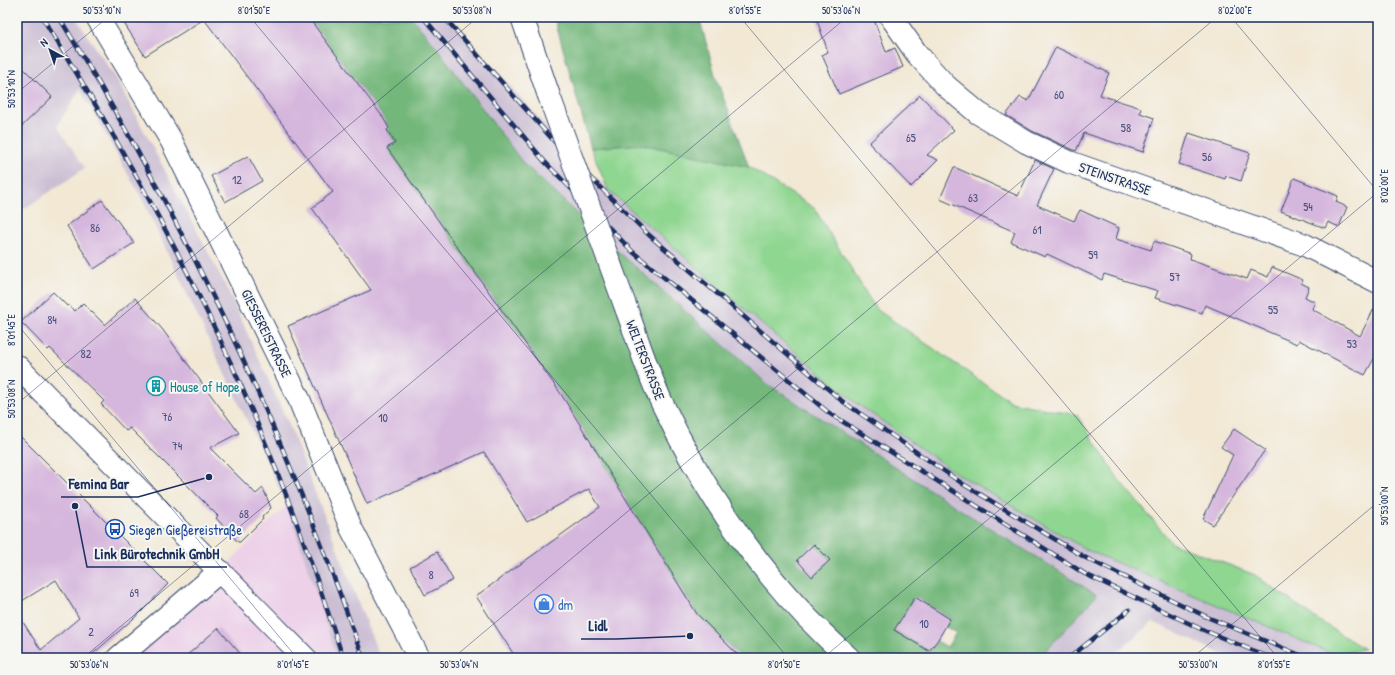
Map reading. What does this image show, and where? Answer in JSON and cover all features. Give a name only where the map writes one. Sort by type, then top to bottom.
[{"type":"street","name":"GIESSEREISTRASSE","points":[[97,17],[171,140],[299,399],[351,528],[419,658]]},
{"type":"street","name":"WELTERSTRASSE","points":[[522,17],[548,93],[662,403],[689,456],[726,516],[772,580],[803,614],[849,658]]},
{"type":"street","name":"STEINSTRASSE","points":[[891,17],[917,54],[946,86],[978,113],[1026,142],[1069,162],[1305,245],[1378,282]]},
{"type":"street","points":[[17,366],[305,658]]},
{"type":"street","points":[[118,658],[220,571]]},
{"type":"shaded area","points":[[17,17],[75,17],[116,78],[226,286],[289,425],[380,658],[337,658],[287,505],[142,199],[80,89],[57,126],[85,168],[24,209],[17,202]]},
{"type":"shaded area","points":[[411,17],[449,17],[543,123],[608,190],[757,320],[855,402],[956,473],[1087,550],[1335,655],[1334,658],[1230,658],[1153,622],[1109,658],[1039,658],[1097,595],[964,512],[766,383],[611,245],[523,163],[437,48]]},
{"type":"shaded area","points":[[287,505],[337,658],[118,658],[220,571]]},
{"type":"green space","points":[[308,17],[411,17],[437,48],[523,163],[611,245],[766,383],[964,512],[1097,595],[1039,658],[741,658],[697,614],[561,394],[387,148],[395,143],[387,130],[389,128],[382,116]],"holes":[[[814,544],[830,560],[812,576]],[[915,597],[950,619],[946,627],[956,633],[947,647],[937,641],[929,651],[895,631]]]},
{"type":"green space","points":[[554,17],[699,17],[715,75],[749,167],[641,144],[591,148]]},
{"type":"green space","points":[[641,144],[749,167],[814,208],[876,309],[1011,402],[1077,415],[1119,480],[1172,543],[1255,575],[1315,618],[1364,649],[1335,655],[1087,550],[956,473],[855,402],[757,320],[608,190],[591,148]]},
{"type":"building","points":[[120,17],[308,17],[382,116],[389,128],[387,130],[395,143],[387,148],[561,394],[697,614],[741,658],[516,658],[476,596],[600,507],[589,489],[527,522],[484,452],[367,504],[288,326],[371,290],[312,208],[333,192],[204,19],[145,56]]},
{"type":"building","points":[[816,17],[873,17],[886,52],[895,48],[903,67],[839,94],[822,55],[828,52]]},
{"type":"building","points":[[1056,47],[1109,73],[1100,95],[1141,108],[1140,113],[1154,118],[1143,152],[1084,133],[1076,151],[1032,131],[1006,115],[1020,97],[1028,101]]},
{"type":"building","points":[[17,62],[52,97],[17,131]]},
{"type":"building","points":[[920,95],[954,130],[927,155],[938,160],[911,187],[869,143]]},
{"type":"building","points":[[1189,133],[1250,153],[1241,181],[1226,176],[1225,179],[1179,164]]},
{"type":"building","points":[[248,156],[262,181],[225,202],[211,176]]},
{"type":"building","points":[[1035,160],[1054,169],[1037,205],[1074,221],[1080,210],[1119,228],[1116,239],[1151,250],[1154,241],[1191,254],[1190,259],[1247,279],[1251,270],[1268,277],[1272,267],[1303,280],[1301,283],[1309,287],[1305,297],[1315,302],[1312,309],[1360,336],[1378,301],[1378,351],[1365,375],[1299,340],[1297,344],[1205,305],[1202,313],[1155,298],[1158,291],[1104,274],[1102,280],[1047,254],[1045,257],[1011,242],[1015,232],[940,199],[954,167],[1018,196]]},
{"type":"building","points":[[1294,178],[1338,196],[1336,202],[1347,207],[1339,227],[1328,222],[1325,228],[1281,211]]},
{"type":"building","points":[[102,200],[134,243],[94,269],[67,226]]},
{"type":"building","points":[[53,292],[67,306],[68,305],[75,311],[83,303],[105,325],[135,298],[162,329],[239,433],[210,448],[256,494],[263,488],[271,508],[262,517],[263,519],[240,542],[238,542],[216,518],[218,516],[130,428],[126,431],[101,404],[104,401],[50,348],[48,350],[21,322]]},
{"type":"building","points":[[1234,429],[1265,450],[1213,525],[1203,519],[1233,455],[1221,447]]},
{"type":"building","points":[[17,433],[168,584],[141,612],[88,658],[17,658],[17,613],[41,650],[79,618],[56,580],[17,604]]},
{"type":"building","points":[[814,544],[830,560],[812,577],[797,560]]},
{"type":"building","points":[[437,552],[453,580],[425,595],[410,567]]},
{"type":"building","points":[[915,597],[950,619],[937,641],[929,651],[894,630]]},
{"type":"building","points":[[218,628],[244,658],[184,658]]},
{"type":"railway","points":[[42,17],[104,119],[162,222],[215,329],[240,383],[285,491],[343,658]]},
{"type":"railway","points":[[59,17],[105,93],[148,171],[190,249],[229,329],[300,491],[333,574],[363,658]]},
{"type":"railway","points":[[423,17],[545,162],[633,252],[829,413],[1085,574],[1201,629],[1271,658]]},
{"type":"railway","points":[[444,17],[561,149],[649,235],[842,401],[963,484],[1086,558],[1207,617],[1307,658]]},
{"type":"railway","points":[[1069,658],[1129,610]]},
{"type":"place","name":"House of Hope","points":[[156,386]]},
{"type":"place","name":"Femina Bar","points":[[209,477]]},
{"type":"place","name":"Link Bürotechnik GmbH","points":[[75,506]]},
{"type":"place","name":"Siegen Gießereistraße","points":[[115,529]]},
{"type":"place","name":"dm","points":[[544,604]]},
{"type":"place","name":"Lidl","points":[[690,636]]}]
